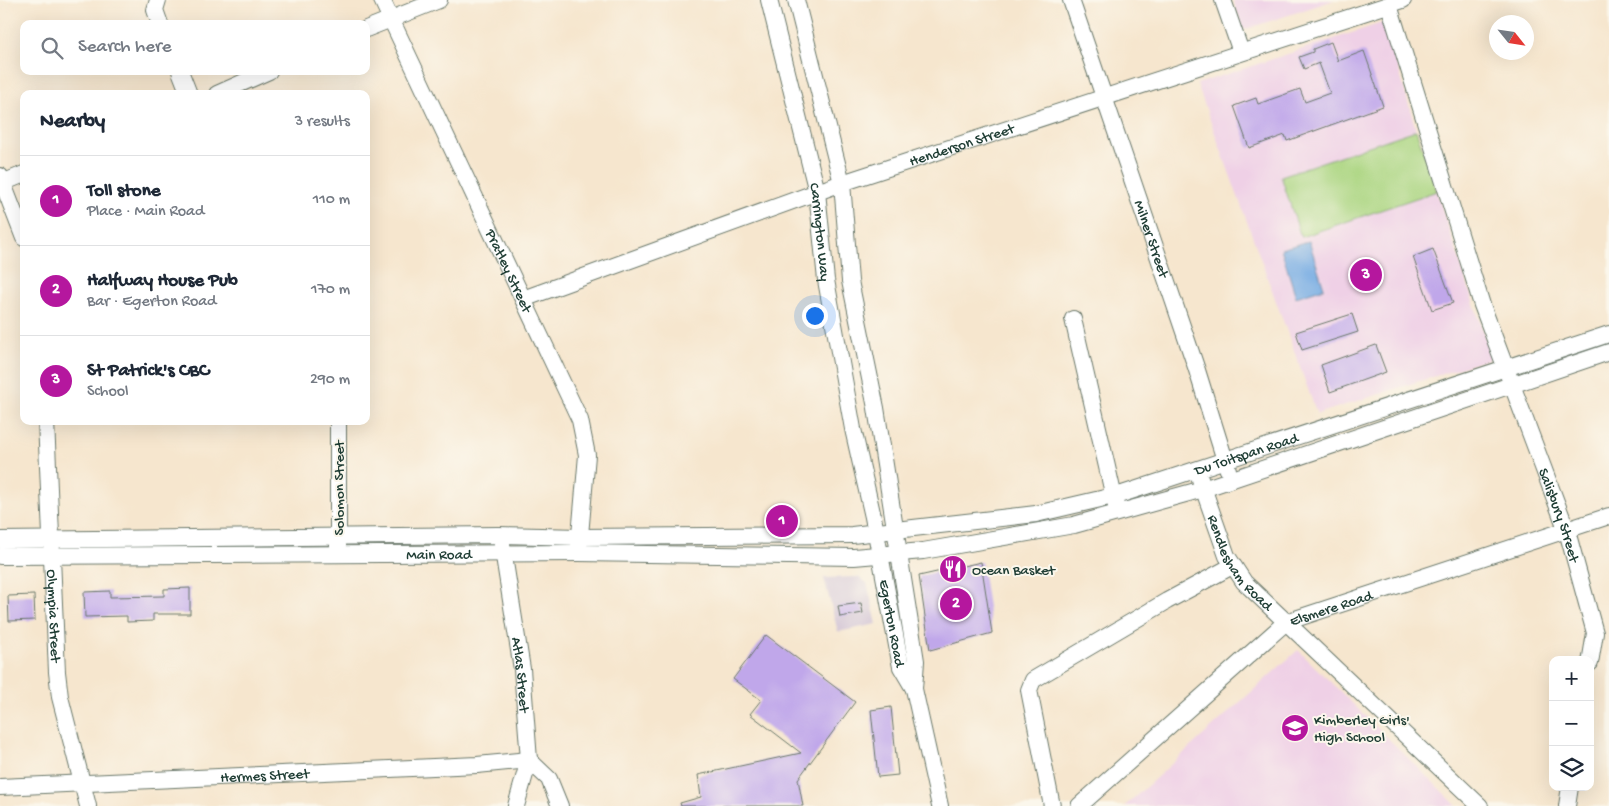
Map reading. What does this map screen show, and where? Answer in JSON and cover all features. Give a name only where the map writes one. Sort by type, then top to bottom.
[{"type":"street","points":[[158,0],[155,10],[159,20]]},
{"type":"street","name":"Pratley Street","points":[[382,0],[580,420],[587,454],[579,545]]},
{"type":"street","points":[[370,27],[439,0]]},
{"type":"street","name":"Carrington Way","points":[[769,0],[817,192],[826,280],[878,554]]},
{"type":"street","name":"Carrington Way","points":[[796,0],[842,183],[850,281],[876,408],[898,552]]},
{"type":"street","name":"Milner Street","points":[[1071,0],[1196,367],[1231,480]]},
{"type":"street","points":[[1223,0],[1241,52]]},
{"type":"street","name":"Henderson Street","points":[[523,299],[842,183],[1396,2]]},
{"type":"street","name":"Salisbury Street","points":[[1396,2],[1482,305],[1567,531],[1602,635],[1593,656]]},
{"type":"street","points":[[182,75],[187,90]]},
{"type":"street","points":[[226,90],[260,75]]},
{"type":"street","points":[[20,175],[1,181],[20,228]]},
{"type":"street","points":[[1073,319],[1113,497],[1119,513]]},
{"type":"street","name":"Du Toitspan Road","points":[[875,534],[1036,514],[1113,497],[1609,334]]},
{"type":"street","name":"Du Toitspan Road","points":[[878,554],[1040,532],[1119,513],[1231,480],[1609,352]]},
{"type":"street","name":"Olympia Street","points":[[46,425],[50,547],[58,680],[88,806]]},
{"type":"street","name":"Solomon Street","points":[[338,425],[337,537],[339,555]]},
{"type":"street","name":"Rendlesham Road","points":[[1198,469],[1203,489],[1232,566],[1244,582],[1480,806]]},
{"type":"street","name":"Elsmere Road","points":[[1079,806],[1286,622],[1609,516]]},
{"type":"street","name":"Main Road","points":[[0,540],[50,547],[339,555],[504,553],[579,545],[875,534]]},
{"type":"street","name":"Main Road","points":[[0,556],[50,547],[337,537],[499,535],[579,545],[854,557],[878,554]]},
{"type":"street","name":"Atlas Street","points":[[499,535],[504,553],[522,668],[529,760]]},
{"type":"street","name":"Egerton Road","points":[[898,552],[916,661],[914,689],[940,806]]},
{"type":"street","name":"Egerton Road","points":[[878,554],[901,667],[914,689]]},
{"type":"street","points":[[1052,806],[1029,690],[1033,680],[1167,601],[1232,566]]},
{"type":"street","points":[[516,806],[529,760],[549,779],[560,806]]},
{"type":"street","name":"Hermes Street","points":[[0,787],[467,765],[529,760]]},
{"type":"street","points":[[1567,806],[1569,791]]},
{"type":"shaded area","points":[[1233,0],[1334,0],[1243,30]]},
{"type":"shaded area","points":[[1385,22],[1416,130],[1492,358],[1317,414],[1197,84]]},
{"type":"shaded area","points":[[858,577],[867,583],[877,624],[838,632],[824,578]]},
{"type":"shaded area","name":"Kimberley Girls' High School","points":[[1298,650],[1457,806],[1125,806]]},
{"type":"green space","points":[[1416,130],[1437,191],[1301,237],[1281,176]]},
{"type":"water","points":[[1309,241],[1324,288],[1296,297],[1281,249]]},
{"type":"building","points":[[1331,42],[1338,61],[1364,51],[1383,106],[1287,141],[1285,135],[1249,148],[1234,106],[1256,98],[1258,104],[1300,89],[1305,102],[1330,93],[1319,63],[1304,69],[1299,57]]},
{"type":"building","points":[[1433,249],[1453,303],[1432,310],[1413,257]]},
{"type":"building","points":[[1352,314],[1358,332],[1302,350],[1296,332]]},
{"type":"building","points":[[1376,345],[1386,372],[1330,392],[1321,365]]},
{"type":"building","points":[[981,562],[992,633],[930,650],[919,576]]},
{"type":"building","points":[[190,588],[190,614],[153,614],[153,621],[127,622],[127,616],[85,617],[84,592],[110,591],[110,597],[164,596],[164,589]]},
{"type":"building","points":[[34,595],[35,620],[9,621],[8,596]]},
{"type":"building","points":[[861,603],[863,613],[840,617],[838,606]]},
{"type":"building","points":[[766,635],[855,702],[798,779],[803,806],[681,806],[680,803],[701,797],[698,775],[801,753],[750,714],[761,700],[733,679]]},
{"type":"building","points":[[891,707],[898,775],[878,777],[871,710]]},
{"type":"place","name":"St Patrick's CBC","points":[[1366,275]]},
{"type":"place","name":"Toll stone","points":[[782,521]]},
{"type":"place","name":"Ocean Basket","points":[[953,569]]},
{"type":"place","name":"Halfway House Pub","points":[[956,604]]},
{"type":"place","name":"Kimberley Girls' High School","points":[[1295,728]]}]
